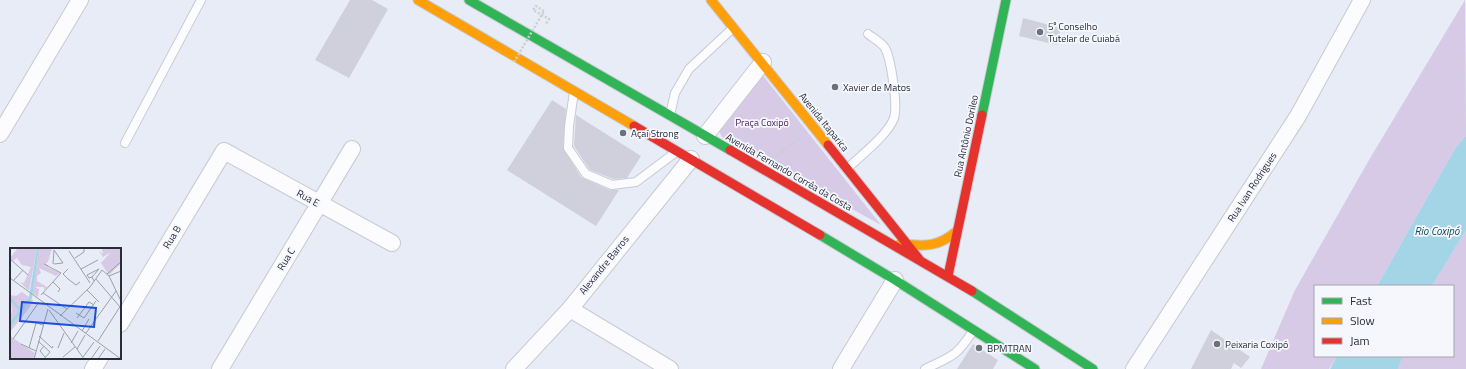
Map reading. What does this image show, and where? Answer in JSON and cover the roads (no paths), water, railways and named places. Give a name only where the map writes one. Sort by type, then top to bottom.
[{"type":"main road","points":[[418,0],[685,155],[895,280],[1035,369]]},
{"type":"main road","name":"Avenida Fernando Corrêa da Costa","points":[[469,0],[948,276],[1093,369]]},
{"type":"main road","name":"Avenida Itaparica","points":[[710,0],[763,62],[919,259]]},
{"type":"main road","name":"Rua Antônio Dorileo","points":[[948,276],[1006,0]]},
{"type":"main road","points":[[890,243],[909,245],[938,245],[946,241],[957,231]]},
{"type":"street","points":[[0,134],[80,0]]},
{"type":"street","name":"Rua Ivan Rodrigues","points":[[1134,369],[1298,116],[1362,0]]},
{"type":"street","points":[[705,136],[763,62]]},
{"type":"street","name":"Rua C","points":[[220,369],[352,149]]},
{"type":"street","name":"Rua E","points":[[224,150],[319,204],[392,243]]},
{"type":"street","name":"Rua B","points":[[121,322],[224,150]]},
{"type":"street","name":"Alexandre Barros","points":[[514,369],[570,309],[685,155]]},
{"type":"street","points":[[841,369],[895,280]]},
{"type":"street","points":[[570,309],[670,369]]},
{"type":"street","points":[[93,369],[99,359]]},
{"type":"lane","points":[[125,144],[202,0]]},
{"type":"lane","points":[[670,116],[676,93],[689,69],[734,28]]},
{"type":"lane","points":[[847,169],[887,130],[894,117],[893,85],[888,59],[884,47],[868,34]]},
{"type":"lane","points":[[574,91],[569,126],[568,148],[586,174],[612,185],[636,182],[685,155]]},
{"type":"lane","points":[[925,369],[952,357],[963,347],[974,330]]},
{"type":"water","name":"Rio Coxipó","points":[[1466,136],[1466,230],[1433,285],[1378,285],[1456,147]]},
{"type":"water","points":[[1336,357],[1403,357],[1398,369],[1330,369]]},
{"type":"place","name":"5⁰ Conselho Tutelar de Cuiabá","points":[[1040,32]]},
{"type":"place","name":"Xavier de Matos","points":[[835,87]]},
{"type":"place","name":"Açaí Strong","points":[[623,133]]},
{"type":"place","name":"Peixaria Coxipó","points":[[1217,344]]},
{"type":"place","name":"BPMTRAN","points":[[979,348]]},
{"type":"park label","name":"Praça Coxipó","points":[[762,122]]}]
